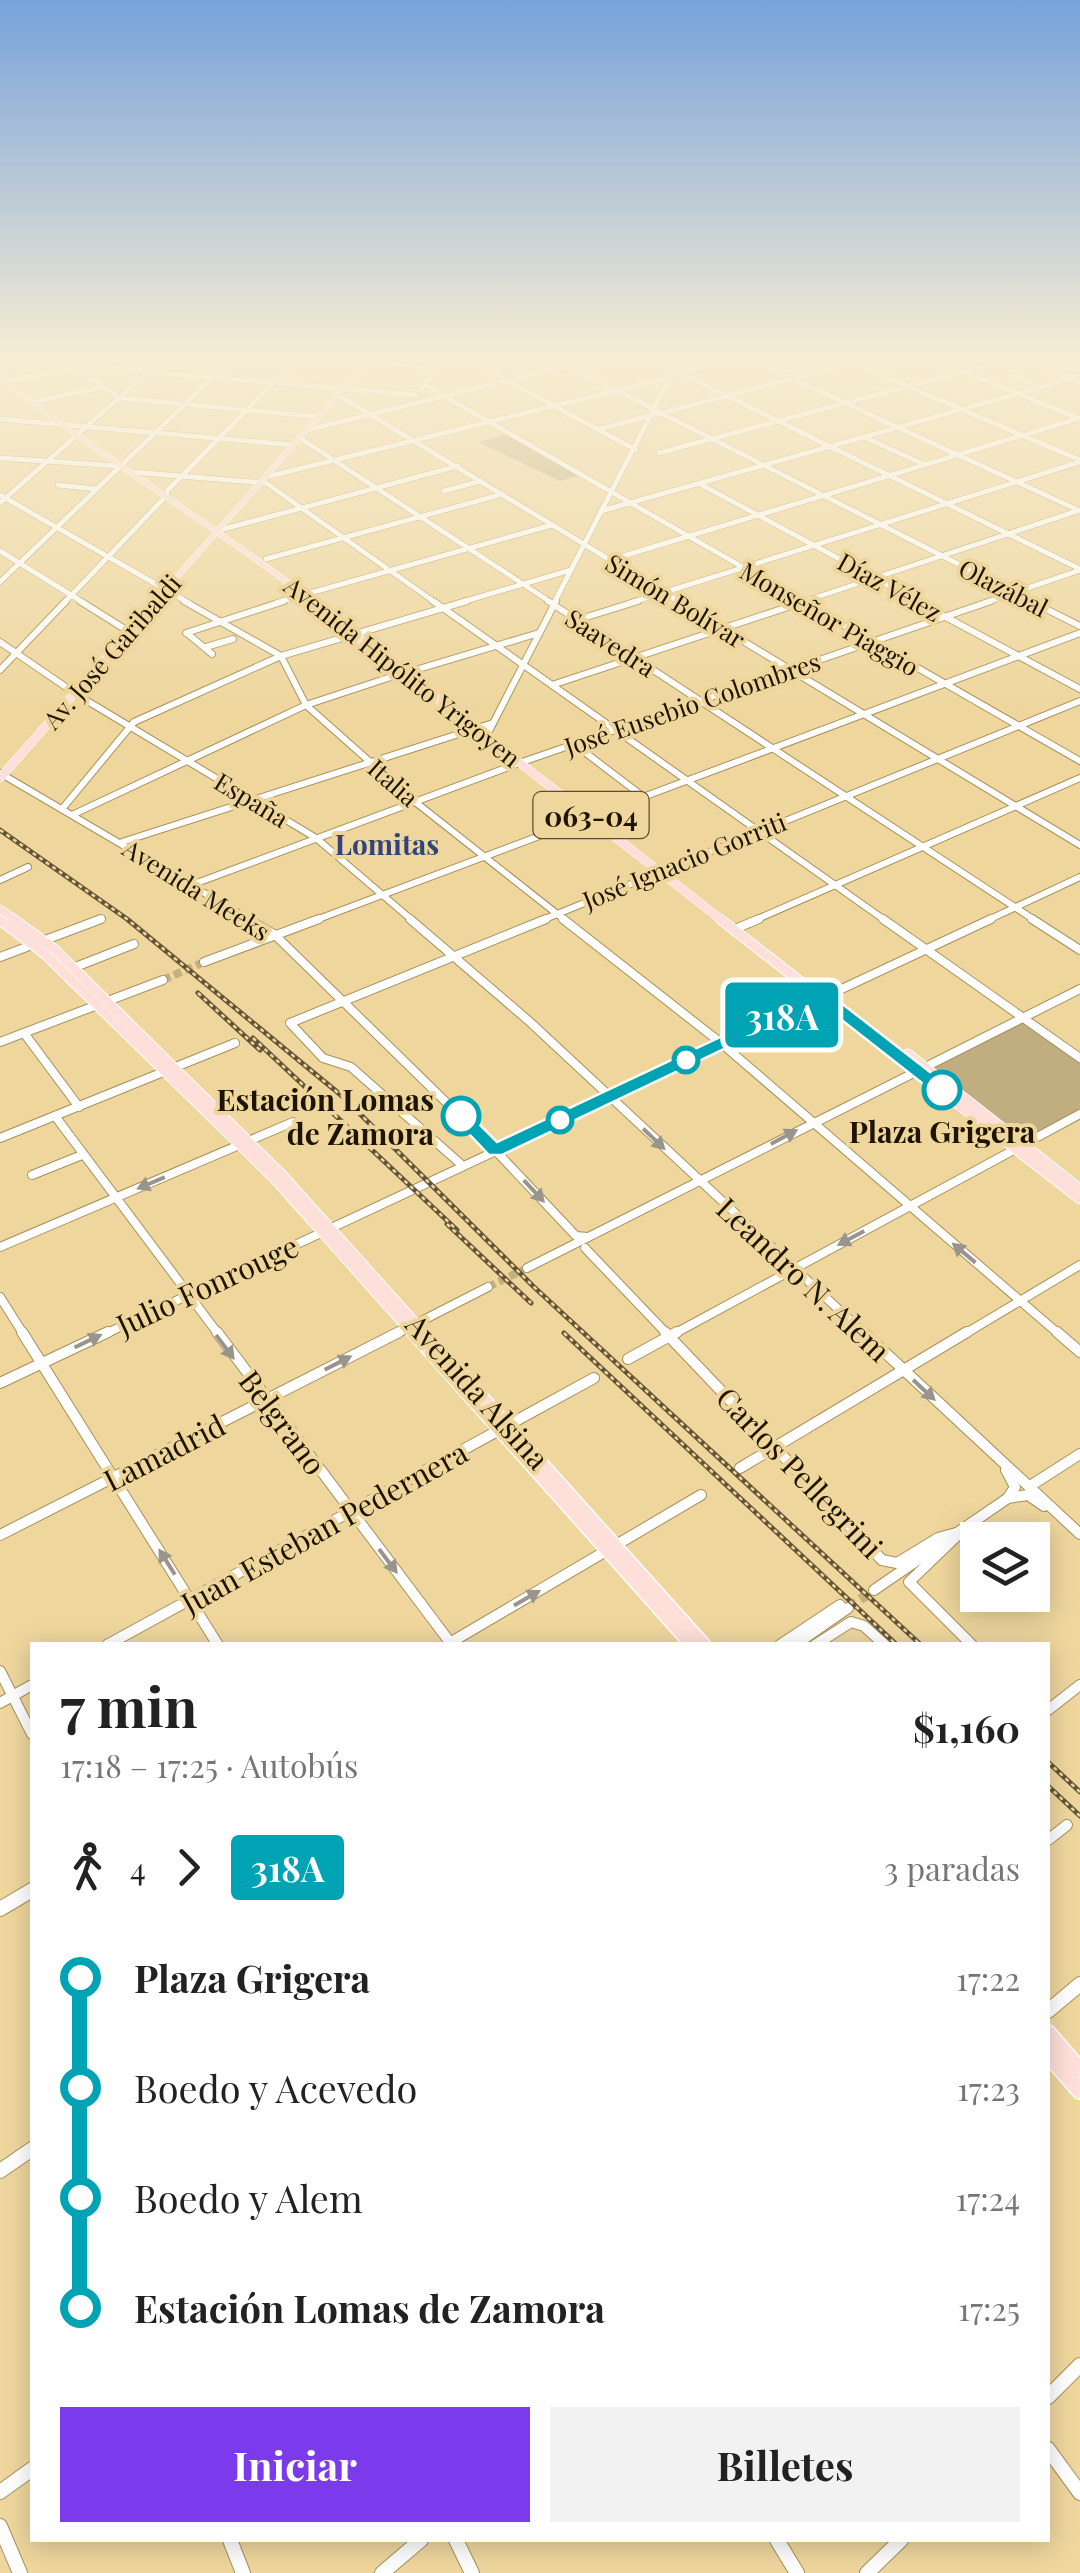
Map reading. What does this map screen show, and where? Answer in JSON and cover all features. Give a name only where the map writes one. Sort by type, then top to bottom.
[{"type":"main road","name":"Avenida Hipólito Yrigoyen","points":[[145,478],[223,528],[307,593]]},
{"type":"main road","name":"Av. José Garibaldi","points":[[1,776],[264,479]]},
{"type":"main road","name":"Avenida Hipólito Yrigoyen","points":[[223,528],[478,725],[490,730],[1020,1147],[1080,1199]]},
{"type":"main road","points":[[0,909],[102,1003]]},
{"type":"main road","points":[[0,920],[72,968],[102,1003]]},
{"type":"main road","name":"Avenida Alsina","points":[[102,1003],[327,1228],[612,1548],[701,1642]]},
{"type":"main road","name":"Avenida Hipólito Yrigoyen","points":[[1020,1147],[1080,1189]]},
{"type":"main road","name":"Avenida Alsina","points":[[612,1548],[689,1642]]},
{"type":"main road","points":[[1050,2034],[1080,2070]]},
{"type":"main road","points":[[1050,2056],[1080,2091]]},
{"type":"street","points":[[0,502],[26,478]]},
{"type":"street","points":[[0,582],[107,478]]},
{"type":"street","points":[[0,670],[182,478]]},
{"type":"street","points":[[250,478],[267,478]]},
{"type":"street","name":"Saavedra","points":[[361,478],[921,846]]},
{"type":"street","points":[[223,528],[413,478]]},
{"type":"street","name":"Simón Bolívar","points":[[477,478],[1080,846]]},
{"type":"street","points":[[590,478],[615,489]]},
{"type":"street","points":[[490,730],[621,478]]},
{"type":"street","points":[[601,511],[719,478]]},
{"type":"street","name":"Olazábal","points":[[790,478],[1015,592],[1080,630]]},
{"type":"street","points":[[610,560],[881,478]]},
{"type":"street","points":[[892,478],[1080,569]]},
{"type":"street","points":[[1010,478],[1080,510]]},
{"type":"street","points":[[576,620],[1030,478]]},
{"type":"street","points":[[264,479],[1080,1058]]},
{"type":"street","points":[[444,491],[482,481]]},
{"type":"street","name":"Díaz Vélez","points":[[699,484],[1080,689]]},
{"type":"street","points":[[58,485],[96,489]]},
{"type":"street","name":"Monseñor Piaggio","points":[[615,489],[630,503],[1080,761]]},
{"type":"street","points":[[266,559],[503,494]]},
{"type":"street","points":[[4,495],[281,656]]},
{"type":"street","points":[[552,685],[1080,510]]},
{"type":"street","points":[[233,639],[209,651],[188,632],[307,593],[552,525]]},
{"type":"street","points":[[0,552],[128,631]]},
{"type":"street","name":"José Eusebio Colombres","points":[[194,884],[525,761],[1080,569]]},
{"type":"street","points":[[62,809],[130,725],[281,656],[571,570]]},
{"type":"street","points":[[204,962],[1080,630]]},
{"type":"street","points":[[72,815],[306,705],[540,632]]},
{"type":"street","name":"España","points":[[0,642],[74,693],[316,838],[530,1022]]},
{"type":"street","name":"Italia","points":[[281,656],[306,705],[414,801],[721,1043]]},
{"type":"street","name":"José Ignacio Gorriti","points":[[462,1166],[348,1064],[324,1058],[290,1023],[842,794],[1080,700]]},
{"type":"street","points":[[122,842],[478,725]]},
{"type":"street","points":[[574,744],[640,795]]},
{"type":"street","name":"Avenida Meeks","points":[[1,776],[122,842],[274,934],[495,1150]]},
{"type":"street","points":[[738,927],[1080,778]]},
{"type":"street","points":[[921,846],[1080,950]]},
{"type":"street","points":[[0,880],[28,867]]},
{"type":"street","points":[[825,994],[1080,877]]},
{"type":"street","points":[[0,957],[101,919]]},
{"type":"street","points":[[72,968],[134,944]]},
{"type":"street","points":[[0,1042],[163,980]]},
{"type":"street","points":[[528,1268],[587,1243],[811,1122],[1080,988]]},
{"type":"street","name":"Julio Fonrouge","points":[[0,1382],[825,994]]},
{"type":"street","name":"Leandro N. Alem","points":[[530,1022],[1080,1534]]},
{"type":"street","points":[[24,1033],[79,1107]]},
{"type":"street","points":[[0,1138],[235,1043]]},
{"type":"street","points":[[721,1043],[1080,1352]]},
{"type":"street","points":[[628,1359],[1080,1114]]},
{"type":"street","points":[[54,1116],[113,1199]]},
{"type":"street","points":[[0,1247],[293,1122]]},
{"type":"street","points":[[495,1150],[587,1243]]},
{"type":"street","points":[[32,1175],[82,1155]]},
{"type":"street","name":"Belgrano","points":[[113,1199],[448,1642]]},
{"type":"street","points":[[572,1232],[569,1244],[522,1269],[528,1272],[587,1243]]},
{"type":"street","name":"Carlos Pellegrini","points":[[587,1243],[774,1447],[889,1564],[943,1535],[960,1532]]},
{"type":"street","points":[[740,1468],[901,1368],[1079,1267]]},
{"type":"street","name":"Lamadrid","points":[[487,1283],[496,1286],[415,1324],[487,1283]]},
{"type":"street","name":"Lamadrid","points":[[0,1534],[488,1287]]},
{"type":"street","points":[[0,1296],[216,1642]]},
{"type":"street","name":"Juan Esteban Pedernera","points":[[113,1642],[594,1378]]},
{"type":"street","points":[[1030,1486],[1080,1454]]},
{"type":"street","points":[[974,1522],[1008,1498],[1015,1487],[994,1455]]},
{"type":"street","points":[[453,1642],[701,1495]]},
{"type":"street","points":[[1008,1498],[1028,1496],[1067,1522]]},
{"type":"street","points":[[874,1590],[960,1532]]},
{"type":"street","name":"Carlos Pellegrini","points":[[960,1532],[954,1545],[914,1573],[910,1582],[969,1642]]},
{"type":"street","points":[[785,1642],[844,1606],[800,1642]]},
{"type":"street","points":[[820,1642],[851,1622],[864,1626],[881,1642]]},
{"type":"street","points":[[0,1671],[30,1730]]},
{"type":"street","points":[[1050,1708],[1080,1685]]},
{"type":"street","points":[[0,1703],[30,1686]]},
{"type":"street","points":[[1050,1838],[1068,1824]]},
{"type":"street","points":[[0,1909],[30,1891]]},
{"type":"street","points":[[1050,2009],[1080,1984]]},
{"type":"street","points":[[0,2171],[30,2149]]},
{"type":"street","points":[[1050,2395],[1080,2365]]},
{"type":"street","points":[[1050,2452],[1080,2493]]},
{"type":"street","points":[[0,2492],[30,2470]]},
{"type":"street","points":[[0,2526],[20,2573]]},
{"type":"street","points":[[231,2542],[244,2573]]},
{"type":"street","points":[[382,2573],[419,2542]]},
{"type":"street","points":[[457,2542],[472,2573]]},
{"type":"street","points":[[778,2542],[797,2573]]},
{"type":"street","points":[[867,2573],[899,2542]]},
{"type":"shaded area","points":[[1022,1022],[1080,1063],[1080,1109],[1024,1139],[930,1067]]},
{"type":"tunnel","points":[[163,980],[204,962]]},
{"type":"tunnel","points":[[488,1287],[527,1268]]},
{"type":"tunnel","points":[[848,1608],[874,1590]]},
{"type":"railway","points":[[0,830],[127,919],[342,1096],[534,1287],[918,1642]]},
{"type":"railway","points":[[198,993],[260,1050]]},
{"type":"railway","points":[[253,1038],[457,1230]]},
{"type":"railway","points":[[447,1224],[531,1303]]},
{"type":"railway","points":[[564,1333],[894,1642]]},
{"type":"railway","points":[[1050,1764],[1080,1792]]},
{"type":"railway","points":[[1050,1788],[1080,1816]]},
{"type":"bus line","name":"318A","points":[[461,1116],[495,1150],[822,996],[942,1090]]},
{"type":"place","name":"Plaza Grigera","points":[[942,1090]]},
{"type":"place","name":"Estación Lomas de Zamora","points":[[461,1116]]},
{"type":"district","name":"Lomitas","points":[[387,843]]}]
